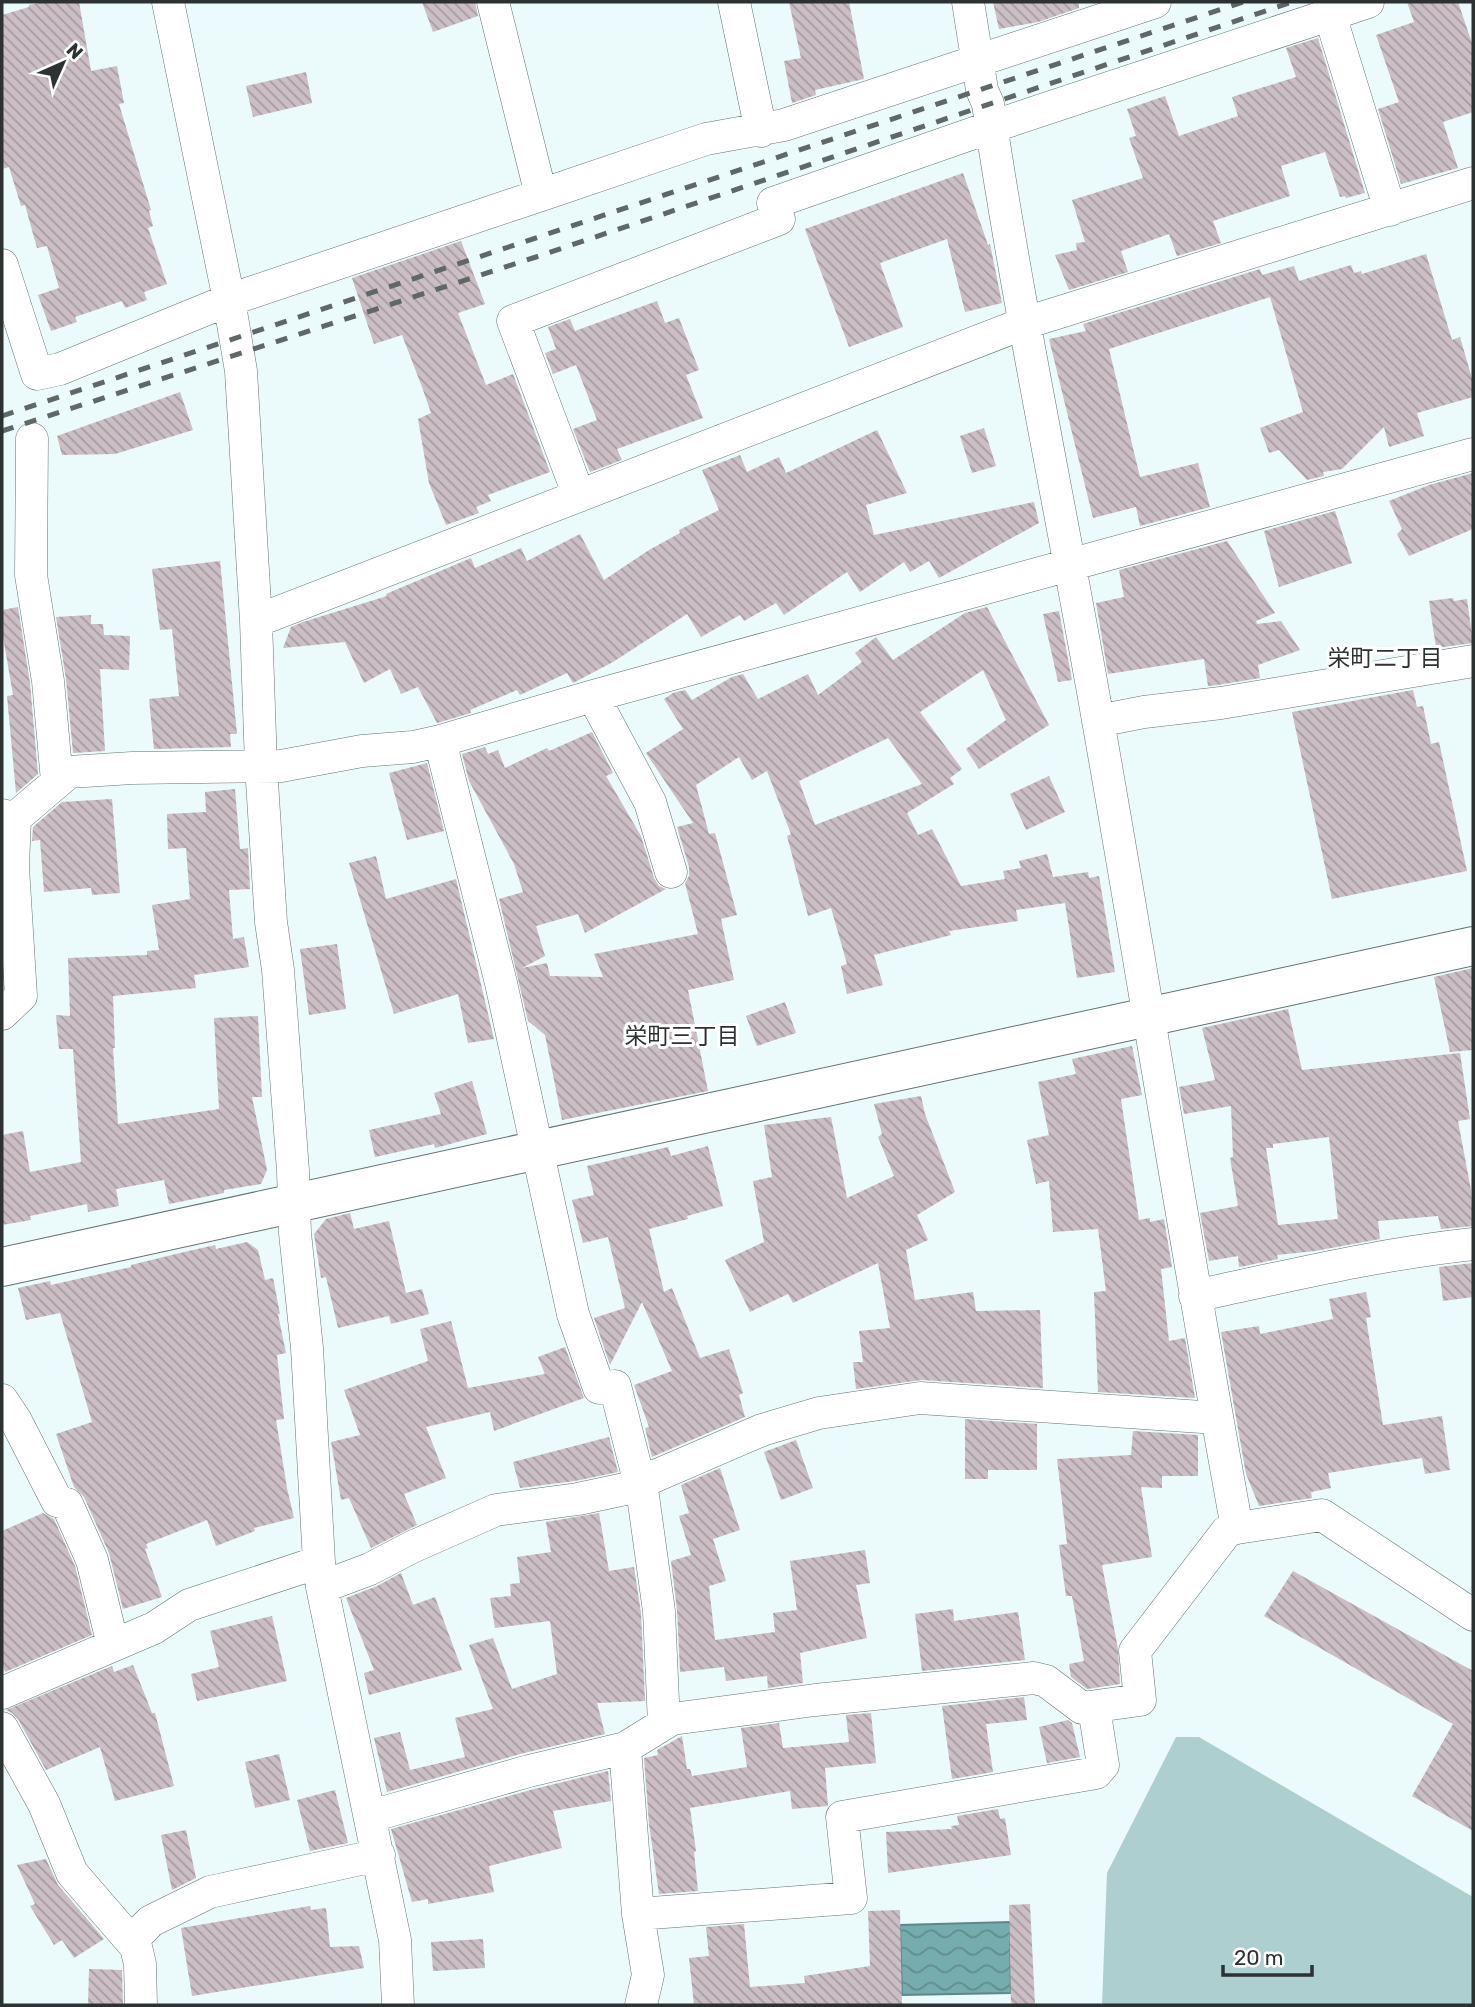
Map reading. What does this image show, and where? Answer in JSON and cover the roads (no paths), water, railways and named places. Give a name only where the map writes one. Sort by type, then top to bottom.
[{"type":"street","points":[[168,2],[241,371],[271,922],[278,970],[307,1348],[321,1574],[395,1940],[398,2005]]},
{"type":"street","points":[[493,2],[541,195]]},
{"type":"street","points":[[734,2],[761,131]]},
{"type":"street","points":[[968,2],[1098,721],[1237,1528]]},
{"type":"street","points":[[2,265],[37,374],[60,369],[229,300],[706,139],[761,131],[1155,2]]},
{"type":"street","points":[[579,496],[513,321],[779,219],[773,203],[991,127],[1368,2]]},
{"type":"street","points":[[1330,15],[1390,209]]},
{"type":"street","points":[[256,621],[1025,323],[1473,183]]},
{"type":"street","points":[[32,439],[31,575],[48,681],[57,781]]},
{"type":"street","points":[[2,1014],[21,996],[9,817],[69,772],[281,766],[362,751],[413,747],[440,741],[593,696],[1473,454]]},
{"type":"street","points":[[1098,721],[1473,661]]},
{"type":"street","points":[[593,696],[650,802],[671,872]]},
{"type":"street","points":[[440,741],[502,983],[536,1152],[573,1314],[599,1388],[615,1386],[640,1483],[659,1611],[664,1724]]},
{"type":"street","points":[[2,1267],[1473,946]]},
{"type":"street","points":[[1195,1296],[1371,1258],[1473,1244]]},
{"type":"street","points":[[2,1693],[154,1628],[188,1605],[321,1574],[370,1569],[412,1547],[496,1510],[578,1499],[625,1489],[762,1430],[819,1413],[920,1398],[1217,1418]]},
{"type":"street","points":[[2,1399],[57,1501],[66,1504],[92,1560],[113,1645]]},
{"type":"street","points":[[371,1816],[529,1771],[625,1748],[672,1719],[802,1702],[1034,1678],[1046,1681],[1082,1708],[1140,1700],[1135,1651],[1227,1531],[1237,1528],[1322,1516],[1473,1615]]},
{"type":"street","points":[[638,1914],[851,1898],[842,1817],[1096,1773],[1103,1765],[1094,1708]]},
{"type":"street","points":[[2,1728],[44,1804],[72,1873],[136,1947],[140,1964],[141,2005]]},
{"type":"street","points":[[625,1748],[638,1914],[648,1975],[642,2005]]},
{"type":"street","points":[[131,1941],[151,1922],[211,1892],[379,1855]]},
{"type":"water","points":[[1010,1922],[1011,1993],[902,1995],[900,1925]]},
{"type":"railway","points":[[2,416],[1243,2]]},
{"type":"railway","points":[[2,431],[536,257],[1292,2]]},
{"type":"district","name":"栄町二丁目","points":[[1385,658]]},
{"type":"district","name":"栄町三丁目","points":[[682,1036]]}]
